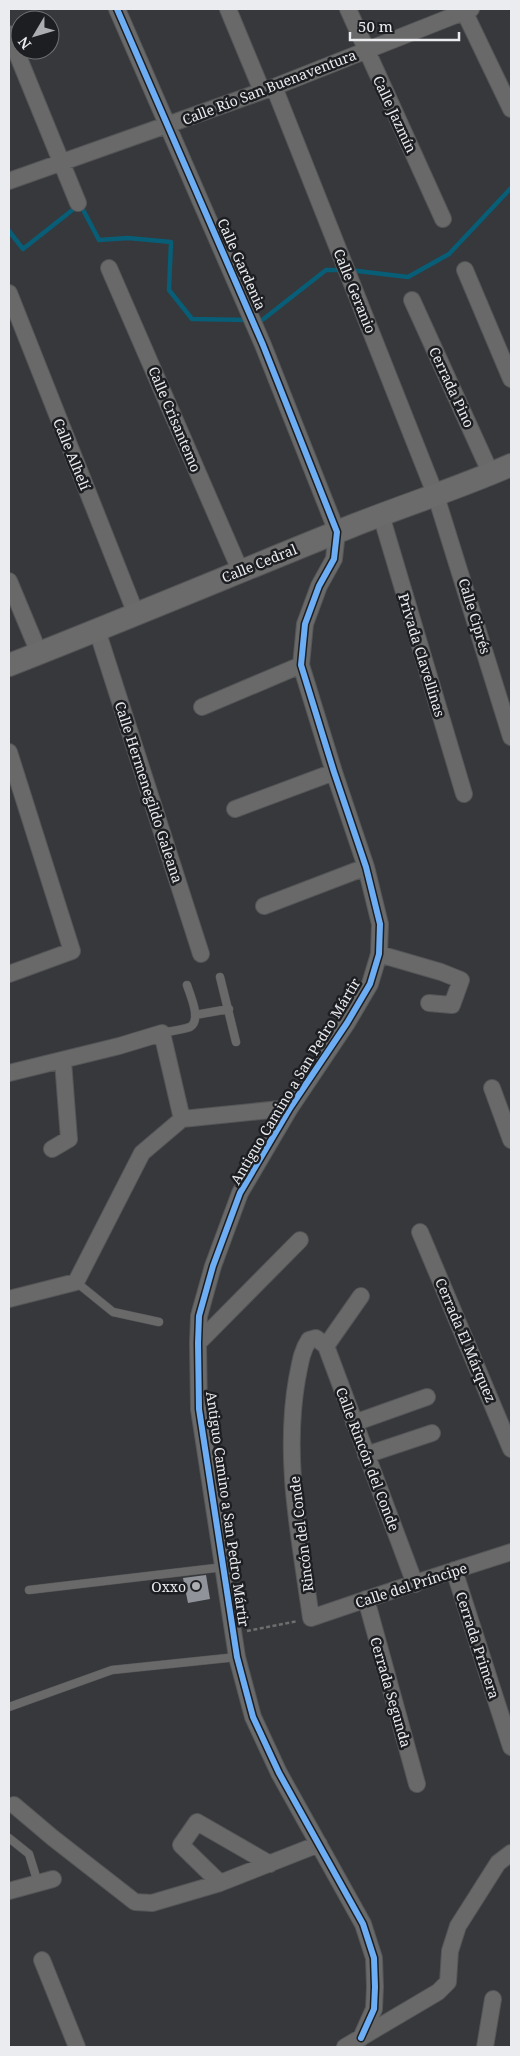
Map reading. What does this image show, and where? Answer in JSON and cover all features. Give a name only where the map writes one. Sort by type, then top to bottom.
[{"type":"street","name":"Calle Gardenia","points":[[117,9],[263,345],[337,532]]},
{"type":"street","name":"Calle Geranio","points":[[228,9],[268,89],[335,242],[436,496]]},
{"type":"street","name":"Calle Jazmín","points":[[348,9],[443,219]]},
{"type":"street","name":"Calle Río San Buenaventura","points":[[9,181],[268,89],[466,10]]},
{"type":"street","points":[[466,10],[511,109]]},
{"type":"street","points":[[9,34],[78,203]]},
{"type":"street","name":"Calle Crisantemo","points":[[109,268],[240,570]]},
{"type":"street","points":[[465,270],[511,379]]},
{"type":"street","name":"Calle Alhelí","points":[[9,293],[136,614]]},
{"type":"street","name":"Cerrada Pino","points":[[412,300],[501,469]]},
{"type":"street","name":"Calle Cedral","points":[[9,665],[240,570],[381,515],[436,496],[501,469]]},
{"type":"street","name":"Calle Ciprés","points":[[436,496],[511,737]]},
{"type":"street","name":"Privada Clavellinas","points":[[381,515],[464,794]]},
{"type":"street","name":"Antiguo Camino a San Pedro Mártir","points":[[337,532],[334,559],[319,586],[305,624],[302,665],[334,772],[366,867],[380,924],[379,954],[370,984],[347,1023],[290,1108],[240,1193],[214,1266],[199,1316],[199,1409],[236,1657],[253,1717],[279,1773],[363,1924],[374,1958],[374,2010],[362,2038]]},
{"type":"street","points":[[9,582],[39,653]]},
{"type":"street","name":"Calle Hermenegildo Galeana","points":[[97,630],[202,954]]},
{"type":"street","points":[[202,707],[302,665]]},
{"type":"street","points":[[9,752],[72,951],[9,974]]},
{"type":"street","points":[[235,809],[334,772]]},
{"type":"street","points":[[264,906],[366,867]]},
{"type":"street","points":[[379,954],[441,972],[461,980],[452,1005],[428,1003]]},
{"type":"street","points":[[9,1073],[162,1033],[182,1119]]},
{"type":"street","points":[[52,1148],[69,1139],[63,1060]]},
{"type":"street","points":[[492,1088],[511,1140]]},
{"type":"street","points":[[9,1299],[76,1282],[142,1153],[182,1119],[290,1108]]},
{"type":"street","name":"Cerrada El Márquez","points":[[420,1232],[511,1449]]},
{"type":"street","points":[[198,1343],[300,1240]]},
{"type":"street","name":"Rincón del Conde","points":[[311,1618],[294,1494],[292,1408],[302,1351],[309,1340],[321,1342],[362,1296]]},
{"type":"street","name":"Calle Rincón del Conde","points":[[321,1342],[415,1584]]},
{"type":"street","points":[[354,1423],[427,1397]]},
{"type":"street","points":[[366,1455],[432,1433]]},
{"type":"street","name":"Calle del Príncipe","points":[[311,1618],[511,1552]]},
{"type":"street","name":"Cerrada Primera","points":[[454,1570],[511,1747]]},
{"type":"street","name":"Cerrada Segunda","points":[[366,1599],[417,1784]]},
{"type":"street","points":[[14,1805],[135,1902],[152,1903],[220,1883],[319,1844]]},
{"type":"street","points":[[220,1883],[181,1845],[197,1822],[270,1864]]},
{"type":"street","points":[[345,2047],[438,1992],[448,1982],[450,1951],[458,1926],[498,1863],[511,1853]]},
{"type":"street","points":[[9,1891],[46,1881]]},
{"type":"street","points":[[42,1960],[77,2047]]},
{"type":"street","points":[[485,2047],[493,1999]]},
{"type":"lane","points":[[220,977],[236,1042]]},
{"type":"lane","points":[[162,1033],[191,1026],[195,1021],[187,985]]},
{"type":"lane","points":[[195,1015],[229,1009]]},
{"type":"lane","points":[[76,1282],[113,1312],[159,1322]]},
{"type":"lane","points":[[29,1590],[224,1567]]},
{"type":"lane","points":[[9,1706],[112,1670],[236,1657]]},
{"type":"lane","points":[[9,1838],[29,1854],[46,1881]]},
{"type":"path","points":[[233,1634],[311,1618]]},
{"type":"building","name":"Oxxo","points":[[206,1575],[210,1599],[188,1603],[183,1578]]},
{"type":"waterway","points":[[349,270],[408,277],[449,254],[511,188]]},
{"type":"waterway","points":[[9,231],[23,249],[80,204],[99,240],[128,238],[171,242],[169,290],[192,319],[249,320]]},
{"type":"waterway","points":[[257,321],[261,321],[326,270],[342,270]]},
{"type":"cycle path","points":[[117,9],[263,345],[337,532],[334,559],[319,586],[305,624],[301,665],[366,867],[380,924],[379,954],[370,984],[347,1023],[290,1108],[240,1193],[213,1266],[199,1316],[199,1409],[237,1657],[253,1717],[279,1773],[363,1924],[374,1958],[374,2009],[361,2038]]},
{"type":"place","name":"Oxxo","points":[[196,1586]]}]
